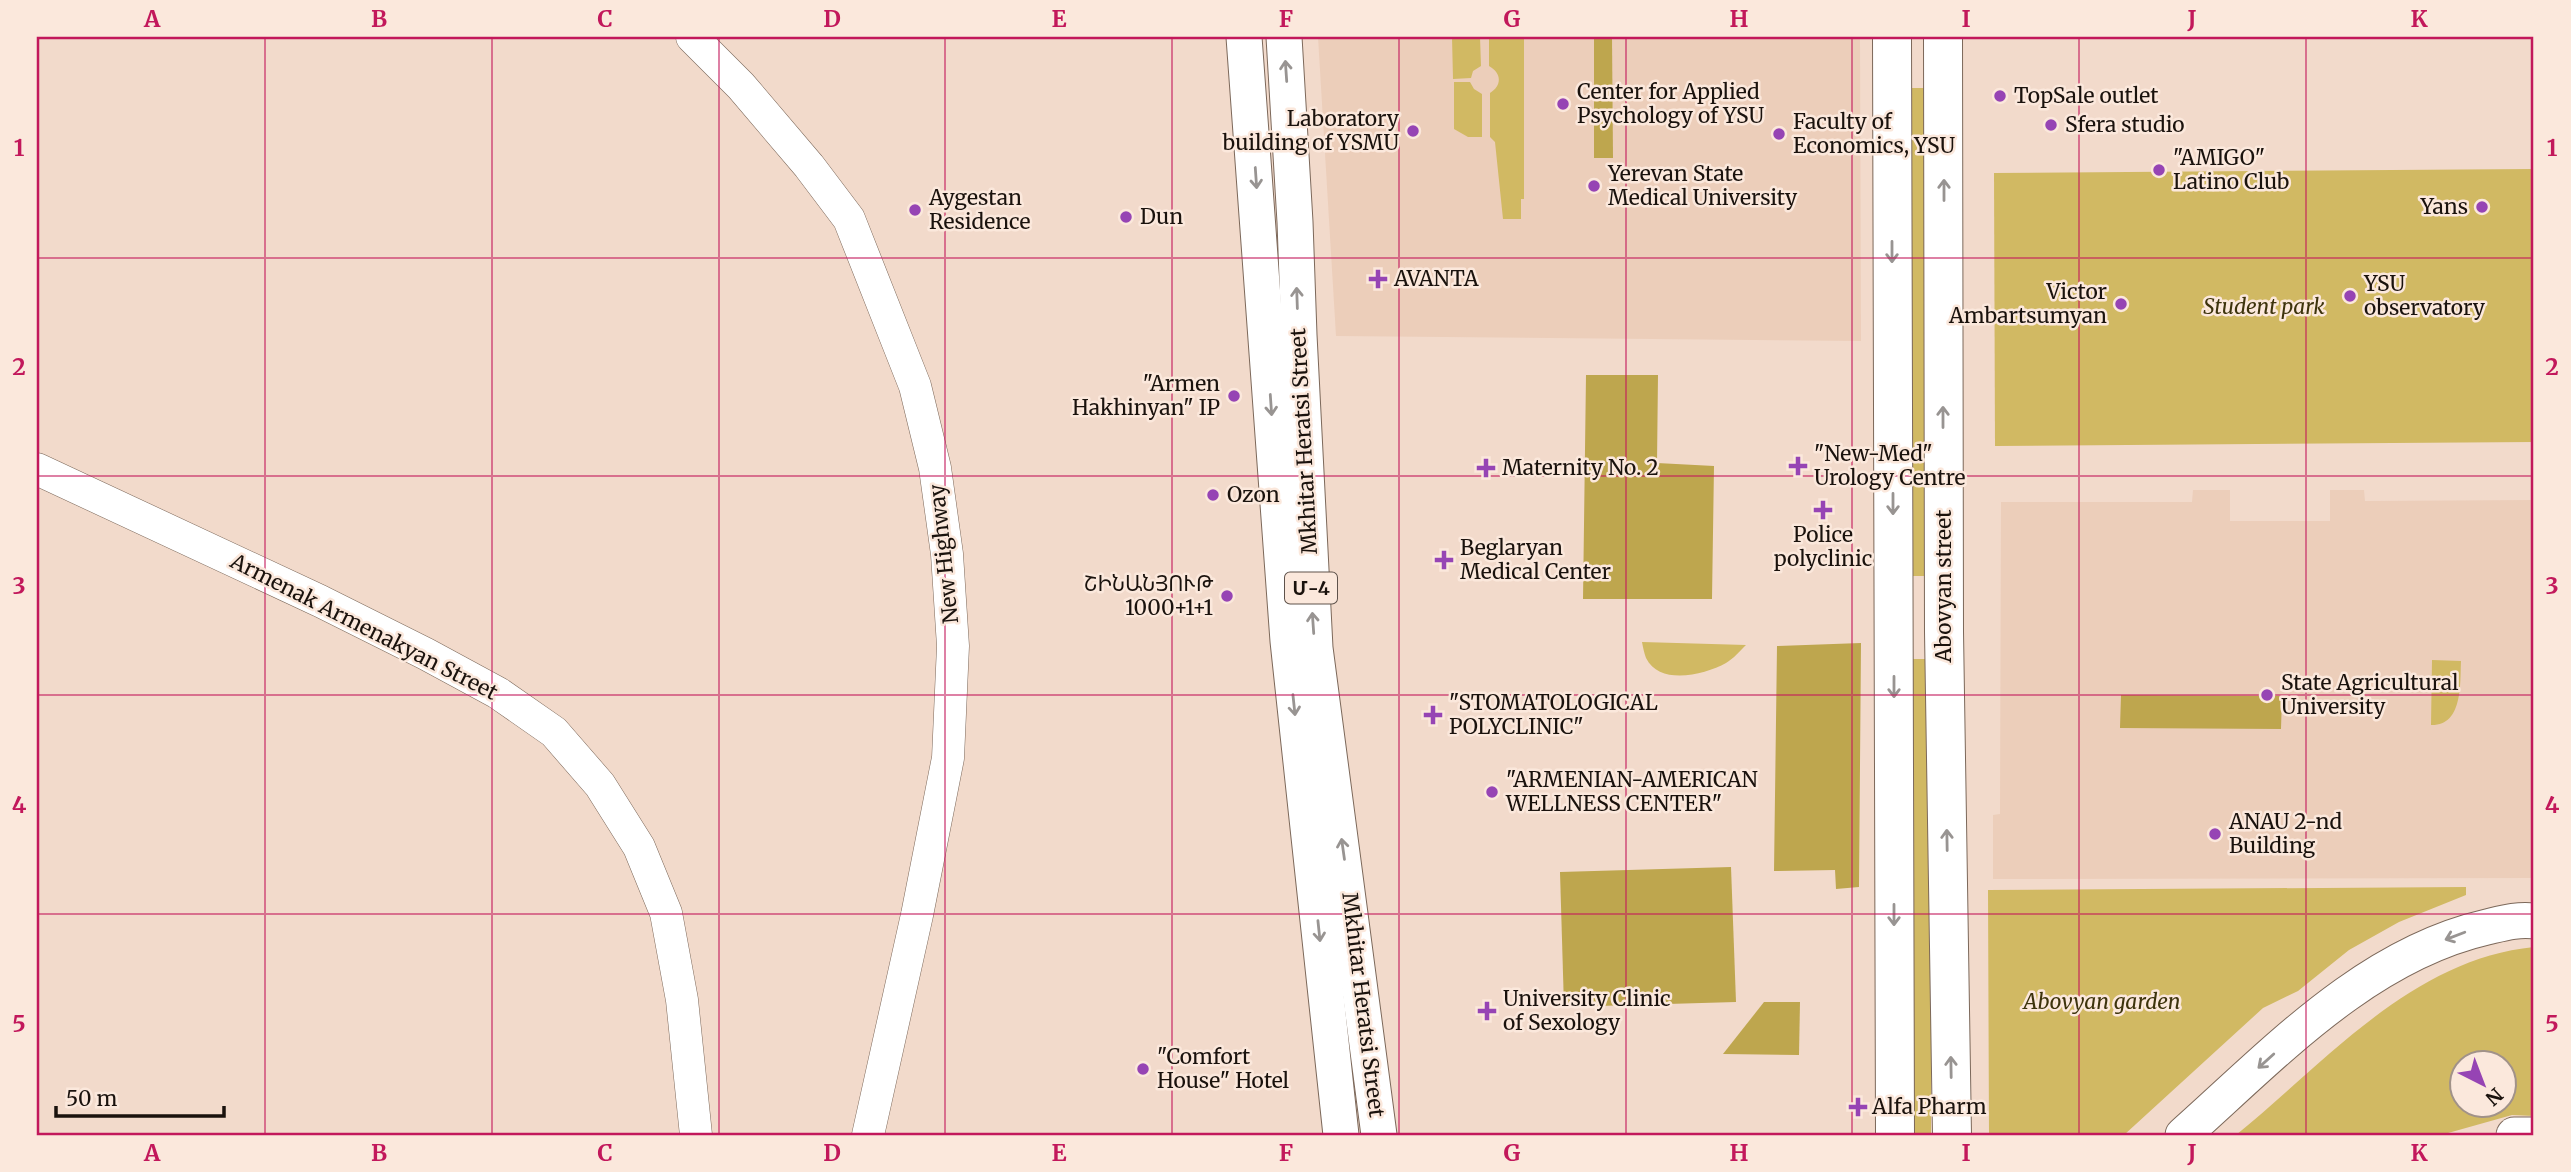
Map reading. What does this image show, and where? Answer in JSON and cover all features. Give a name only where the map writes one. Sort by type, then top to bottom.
[{"type":"highway","points":[[1892,37],[1895,1135]]},
{"type":"highway","name":"Abovyan street","points":[[1943,37],[1944,632],[1952,1135]]},
{"type":"highway","points":[[1894,634],[1944,632]]},
{"type":"main road","name":"New Highway","points":[[692,37],[741,86],[809,166],[849,219],[915,386],[934,468],[947,554],[953,646],[948,758],[918,915],[868,1135]]},
{"type":"main road","name":"Mkhitar Heratsi Street","points":[[1244,37],[1287,641],[1341,1135]]},
{"type":"main road","name":"Mkhitar Heratsi Street","points":[[1284,37],[1313,619],[1379,1135]]},
{"type":"main road","name":"Armenak Armenakyan Street","points":[[37,469],[309,595],[426,654],[498,693],[554,732],[600,785],[639,847],[666,913],[682,1000],[696,1135]]},
{"type":"main road","points":[[2183,1135],[2302,1030],[2351,991],[2408,956],[2459,933],[2530,918]]},
{"type":"main road","points":[[2514,1135],[2534,1135]]},
{"type":"shaded area","name":"Yerevan State Medical University","points":[[1318,37],[1860,37],[1861,341],[1336,336]]},
{"type":"shaded area","points":[[1594,37],[1612,37],[1613,158],[1594,158]]},
{"type":"shaded area","points":[[1586,375],[1658,375],[1657,463],[1714,466],[1712,599],[1583,599]]},
{"type":"shaded area","name":"State Agricultural University","points":[[2193,490],[2230,490],[2230,521],[2330,521],[2330,490],[2364,490],[2365,501],[2534,500],[2534,878],[1993,879],[1993,815],[2000,814],[2001,502],[2192,502]]},
{"type":"shaded area","points":[[1861,643],[1859,887],[1836,889],[1835,870],[1774,871],[1777,646]]},
{"type":"shaded area","points":[[2121,695],[2282,696],[2281,729],[2120,728]]},
{"type":"shaded area","points":[[1731,867],[1736,1002],[1564,1007],[1560,872]]},
{"type":"shaded area","points":[[1764,1002],[1800,1002],[1799,1055],[1723,1054]]},
{"type":"green space","points":[[1452,37],[1480,37],[1481,66],[1473,71],[1471,78],[1453,79]]},
{"type":"green space","points":[[1489,37],[1524,37],[1524,199],[1521,199],[1521,219],[1503,219],[1495,142],[1490,137],[1490,93],[1497,87],[1499,80],[1496,72],[1489,66]]},
{"type":"green space","points":[[1454,82],[1470,82],[1474,89],[1482,94],[1482,137],[1468,137],[1454,129]]},
{"type":"green space","points":[[1911,88],[1926,88],[1928,576],[1913,576]]},
{"type":"green space","name":"Student park","points":[[2534,169],[2534,442],[1995,446],[1994,173]]},
{"type":"green space","points":[[1642,642],[1746,645],[1726,663],[1683,676],[1661,672],[1653,667],[1646,658]]},
{"type":"green space","points":[[1910,659],[1931,659],[1931,1135],[1913,1135]]},
{"type":"green space","points":[[2432,660],[2461,661],[2460,692],[2454,711],[2449,719],[2431,725]]},
{"type":"green space","name":"Abovyan garden","points":[[2466,887],[2466,895],[2399,922],[2349,950],[2298,991],[2263,1008],[2124,1135],[1989,1135],[1988,890]]},
{"type":"green space","points":[[2534,947],[2534,1116],[2518,1115],[2518,1050],[2448,1050],[2448,1120],[2494,1120],[2441,1135],[2236,1135],[2373,1018],[2449,971],[2490,956]]},
{"type":"place","name":"TopSale outlet","points":[[2000,96]]},
{"type":"place","name":"Center for Applied Psychology of YSU","points":[[1563,104]]},
{"type":"place","name":"Sfera studio","points":[[2051,125]]},
{"type":"place","name":"Laboratory building of YSMU","points":[[1413,131]]},
{"type":"place","name":"Faculty of Economics, YSU","points":[[1779,134]]},
{"type":"place","name":"\"AMIGO\" Latino Club","points":[[2159,170]]},
{"type":"place","name":"Yerevan State Medical University","points":[[1594,186]]},
{"type":"place","name":"Yans","points":[[2482,207]]},
{"type":"place","name":"Aygestan Residence","points":[[915,210]]},
{"type":"place","name":"Dun","points":[[1126,217]]},
{"type":"place","name":"AVANTA","points":[[1378,279]]},
{"type":"place","name":"YSU observatory","points":[[2350,296]]},
{"type":"place","name":"Victor Ambartsumyan","points":[[2121,304]]},
{"type":"place","name":"\"Armen Hakhinyan\" IP","points":[[1234,396]]},
{"type":"place","name":"\"New-Med\" Urology Centre","points":[[1798,466]]},
{"type":"place","name":"Maternity No. 2","points":[[1486,468]]},
{"type":"place","name":"Ozon","points":[[1213,495]]},
{"type":"place","name":"Police polyclinic","points":[[1823,510]]},
{"type":"place","name":"Beglaryan Medical Center","points":[[1444,560]]},
{"type":"place","name":"ՇԻՆԱՆՅՈՒԹ 1000+1+1","points":[[1227,596]]},
{"type":"place","name":"State Agricultural University","points":[[2267,695]]},
{"type":"place","name":"\"STOMATOLOGICAL POLYCLINIC\"","points":[[1433,715]]},
{"type":"place","name":"\"ARMENIAN-AMERICAN WELLNESS CENTER\"","points":[[1492,792]]},
{"type":"place","name":"ANAU 2-nd Building","points":[[2215,834]]},
{"type":"place","name":"University Clinic of Sexology","points":[[1487,1011]]},
{"type":"place","name":"\"Comfort House\" Hotel","points":[[1143,1069]]},
{"type":"place","name":"Alfa Pharm","points":[[1858,1107]]}]
